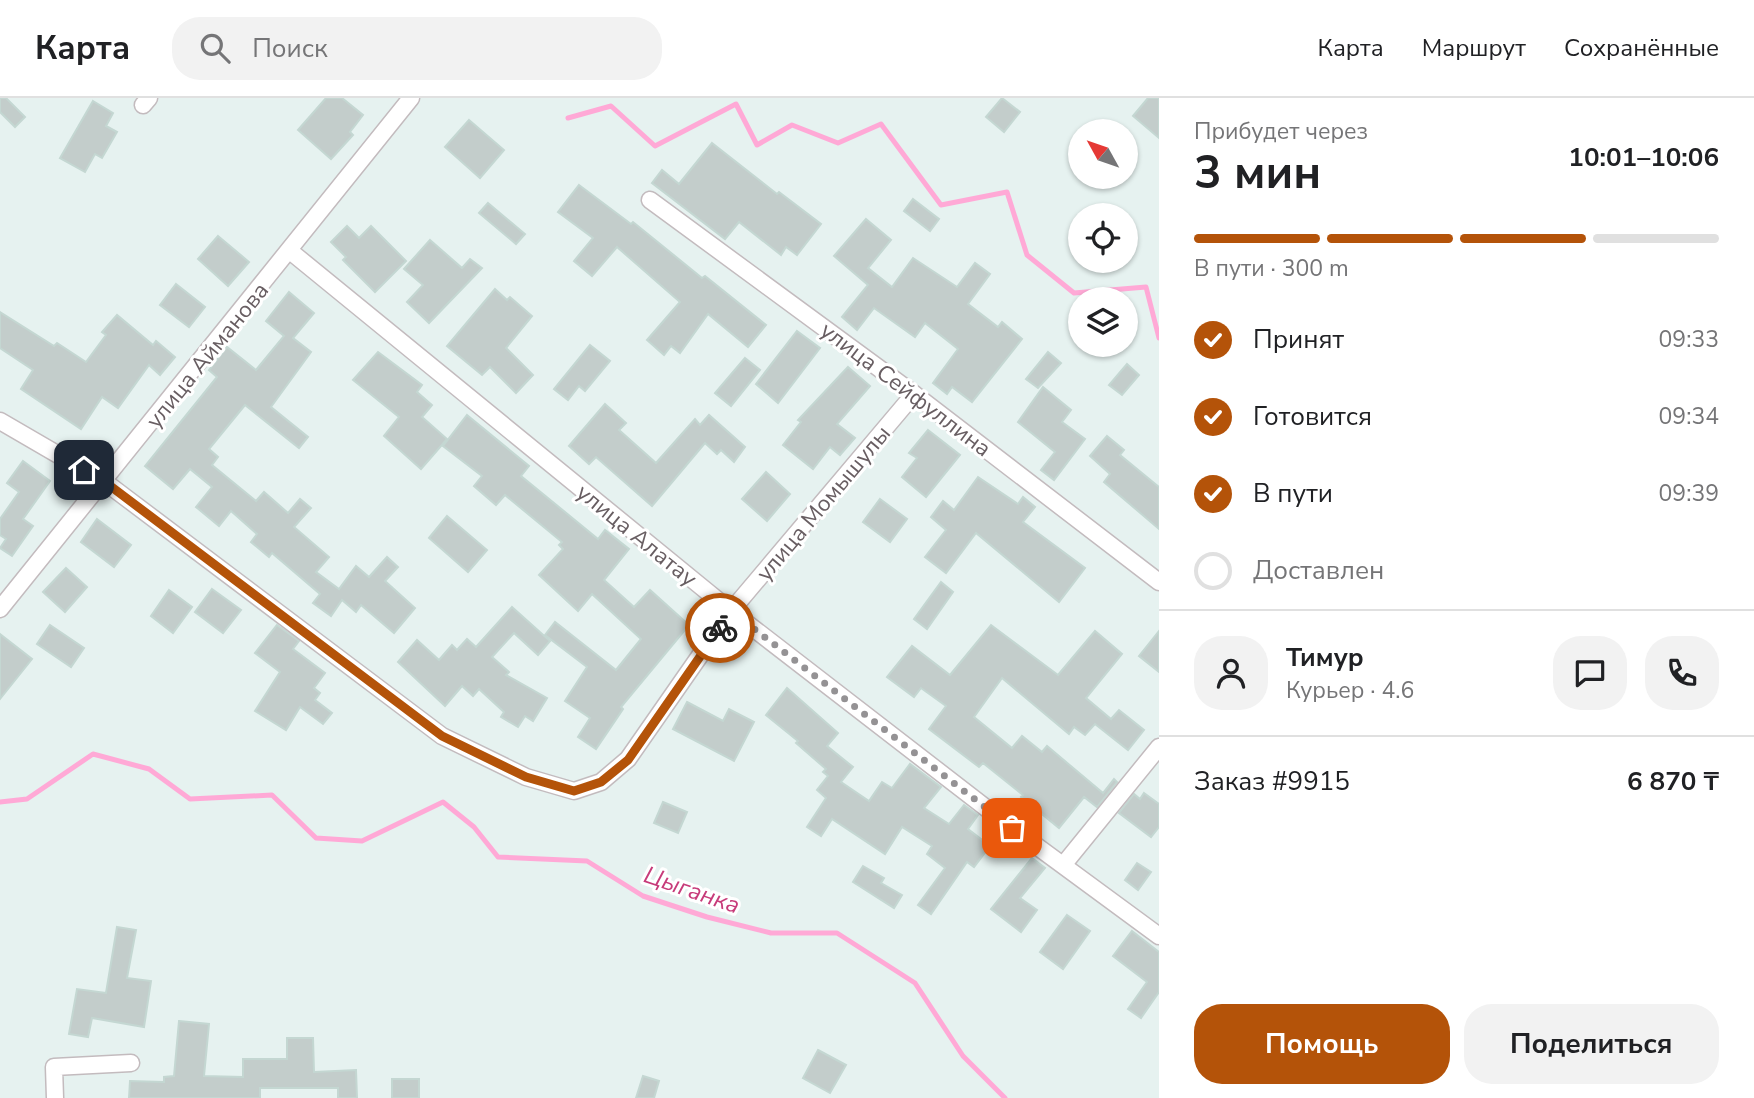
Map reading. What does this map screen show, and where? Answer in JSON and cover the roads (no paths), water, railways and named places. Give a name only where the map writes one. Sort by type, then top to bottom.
[{"type":"street","name":"улица Айманова","points":[[0,609],[105,482],[411,98]]},
{"type":"street","name":"улица Сейфуллина","points":[[650,200],[914,394],[1159,582]]},
{"type":"street","name":"улица Алатау","points":[[290,251],[731,611],[1012,828],[1159,936]]},
{"type":"street","name":"улица Момышулы","points":[[0,421],[105,482],[442,736],[526,777],[574,791],[601,782],[628,760],[661,716],[731,611],[914,394]]},
{"type":"street","points":[[1064,864],[1159,747]]},
{"type":"street","points":[[55,1098],[54,1067],[131,1063]]},
{"type":"waterway","points":[[568,118],[611,106],[655,146],[736,104],[757,145],[792,125],[838,143],[881,124],[941,205],[1007,192],[1027,255],[1074,293],[1146,287],[1159,338]]},
{"type":"waterway","name":"Цыганка","points":[[0,802],[27,799],[93,754],[149,769],[190,799],[272,795],[316,838],[362,841],[443,802],[474,827],[498,857],[587,861],[643,896],[707,917],[771,933],[837,933],[915,983],[963,1056],[1005,1098]]}]
